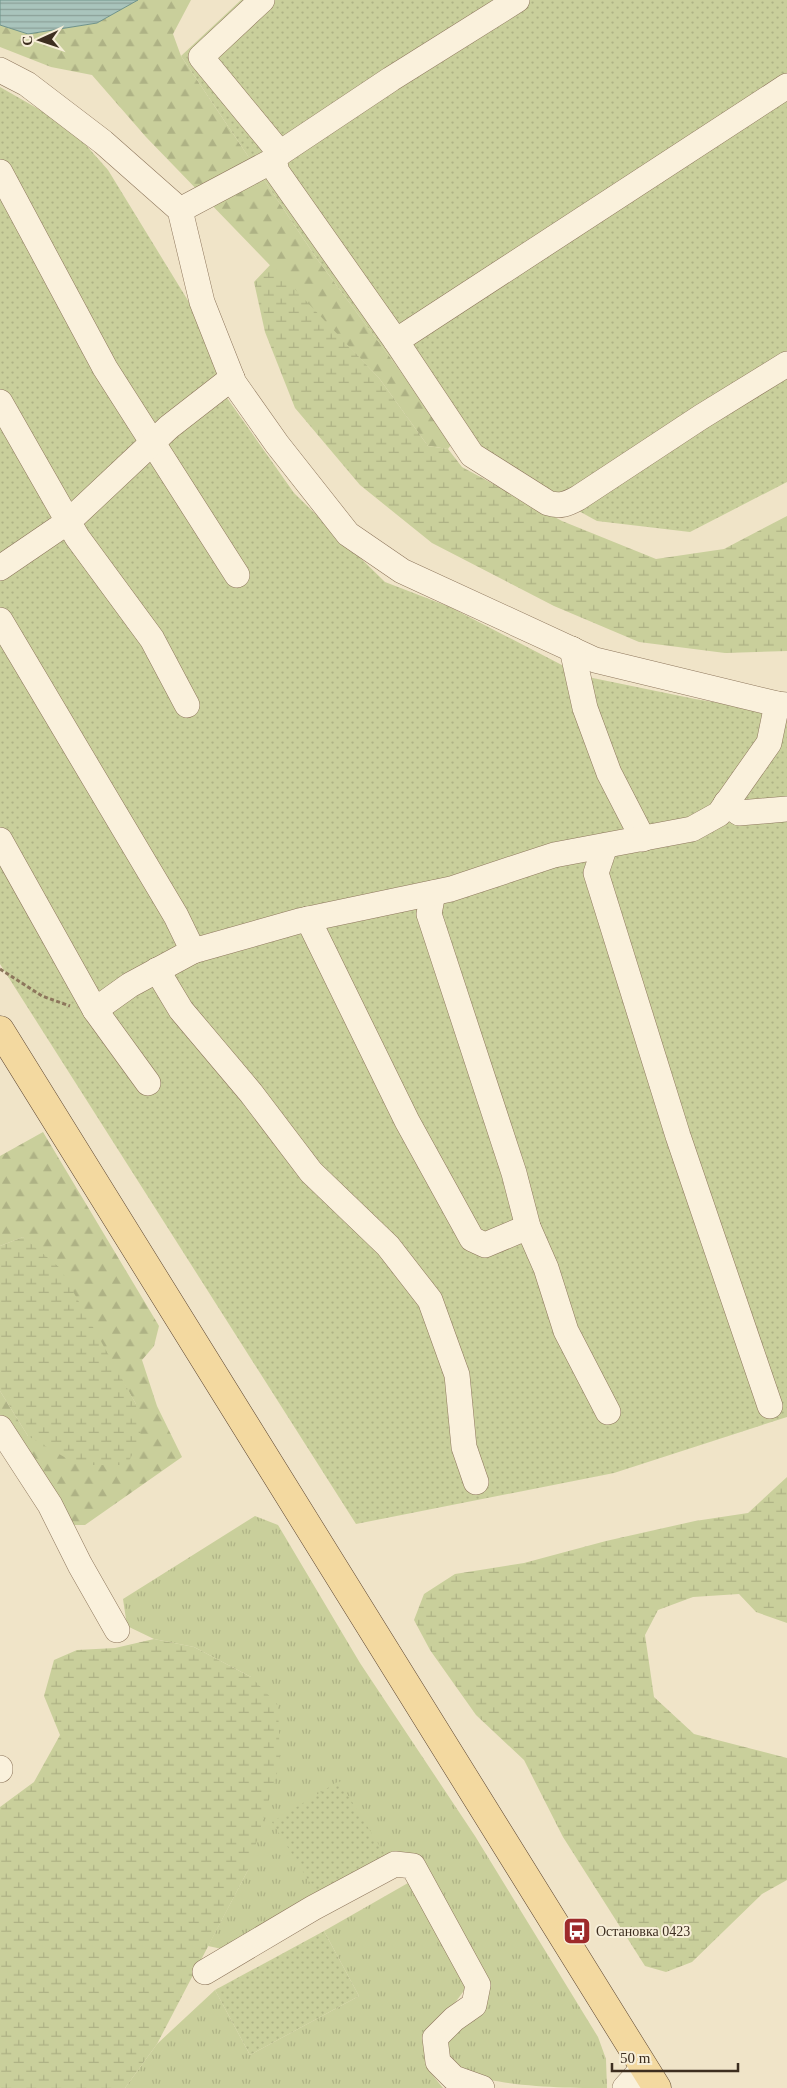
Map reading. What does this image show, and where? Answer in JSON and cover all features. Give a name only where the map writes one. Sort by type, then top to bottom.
[{"type":"main road","points":[[0,1030],[650,2077]]},
{"type":"street","points":[[262,0],[200,57],[277,157],[277,172],[396,341],[472,455],[548,503],[564,506],[787,364]]},
{"type":"street","points":[[180,210],[277,157],[391,79],[517,0]]},
{"type":"street","points":[[0,70],[28,84],[103,142],[180,210],[202,302],[232,378],[277,444],[348,534],[402,571],[595,660],[782,705],[769,743],[726,803],[718,814],[692,829],[554,855],[451,889],[308,919],[193,951],[130,985],[95,1010]]},
{"type":"street","points":[[396,341],[787,86]]},
{"type":"street","points":[[0,172],[105,368],[151,444],[237,575]]},
{"type":"street","points":[[0,568],[69,521],[169,427],[232,378]]},
{"type":"street","points":[[0,402],[77,536],[152,638],[186,705]]},
{"type":"street","points":[[0,620],[176,916],[193,951]]},
{"type":"street","points":[[572,649],[585,708],[609,773],[643,838]]},
{"type":"street","points":[[726,803],[739,813],[787,809]]},
{"type":"street","points":[[0,840],[95,1010],[148,1083]]},
{"type":"street","points":[[605,846],[596,873],[678,1136],[770,1406]]},
{"type":"street","points":[[433,893],[429,914],[511,1163],[528,1227],[546,1268],[566,1331],[608,1412]]},
{"type":"street","points":[[308,919],[407,1121],[472,1239],[485,1245],[528,1227]]},
{"type":"street","points":[[157,970],[181,1010],[251,1093],[311,1172],[388,1246],[430,1300],[457,1375],[464,1447],[476,1482]]},
{"type":"street","points":[[0,1428],[50,1505],[80,1565],[117,1630]]},
{"type":"street","points":[[205,1972],[313,1908],[395,1864],[413,1866],[478,1985],[474,2005],[454,2019],[435,2038],[438,2062],[454,2078],[482,2088]]},
{"type":"street","points":[[625,2088],[650,2077]]},
{"type":"path","points":[[0,969],[42,996],[76,1008],[95,1010]]},
{"type":"green space","points":[[138,0],[191,0],[173,34],[181,56],[317,259],[453,442],[448,449],[428,446],[379,378],[146,137],[92,75],[51,67],[0,47],[0,25],[28,34],[97,23]]},
{"type":"green space","points":[[241,0],[787,0],[787,482],[690,532],[597,521],[453,442],[317,259],[181,56]]},
{"type":"green space","points":[[0,87],[70,127],[108,170],[195,312],[225,395],[294,493],[385,582],[450,607],[583,676],[695,699],[787,714],[787,1417],[614,1473],[356,1524],[0,964]]},
{"type":"green space","points":[[271,264],[379,378],[428,446],[448,449],[462,467],[562,521],[656,559],[724,549],[787,516],[787,651],[725,653],[639,642],[554,606],[432,543],[360,485],[295,408],[265,332],[254,282]]},
{"type":"green space","points":[[43,1132],[159,1326],[154,1346],[142,1360],[157,1406],[182,1457],[85,1525],[68,1525],[0,1415],[0,1391],[28,1436],[136,1404],[103,1348],[23,1237],[0,1246],[0,1156]]},
{"type":"green space","points":[[23,1237],[60,1268],[136,1404],[141,1437],[127,1465],[78,1465],[28,1436],[0,1391],[0,1246]]},
{"type":"green space","points":[[787,1477],[787,1623],[756,1612],[739,1594],[693,1597],[658,1610],[645,1635],[654,1697],[694,1734],[787,1758],[787,1880],[762,1894],[692,1962],[666,1972],[645,1966],[563,1837],[524,1760],[476,1715],[430,1650],[414,1620],[424,1594],[455,1574],[524,1563],[606,1541],[695,1521],[748,1513]]},
{"type":"green space","points":[[255,1516],[278,1525],[360,1663],[475,1836],[598,2037],[606,2059],[607,2088],[546,2087],[497,2081],[475,2076],[458,2069],[447,2060],[444,2041],[482,2010],[417,1860],[327,1910],[255,1956],[208,1946],[248,1870],[251,1677],[194,1647],[154,1639],[127,1626],[123,1599]]},
{"type":"green space","points":[[154,1639],[194,1647],[251,1677],[278,1705],[280,1763],[248,1870],[157,2044],[125,2088],[0,2088],[0,1807],[34,1782],[60,1735],[44,1696],[54,1660],[77,1650],[115,1648]]},
{"type":"green space","points":[[339,1781],[394,1869],[327,1910],[272,1822]]},
{"type":"green space","points":[[408,1883],[466,1988],[451,2008],[423,2034],[431,2073],[443,2088],[125,2088],[157,2044],[215,1990],[250,2055],[359,1996],[324,1931]]},
{"type":"green space","points":[[324,1931],[359,1996],[250,2055],[215,1990]]},
{"type":"water","points":[[0,0],[138,0],[97,23],[28,34],[0,25]]},
{"type":"place","name":"Остановка 0423","points":[[577,1931]]}]
